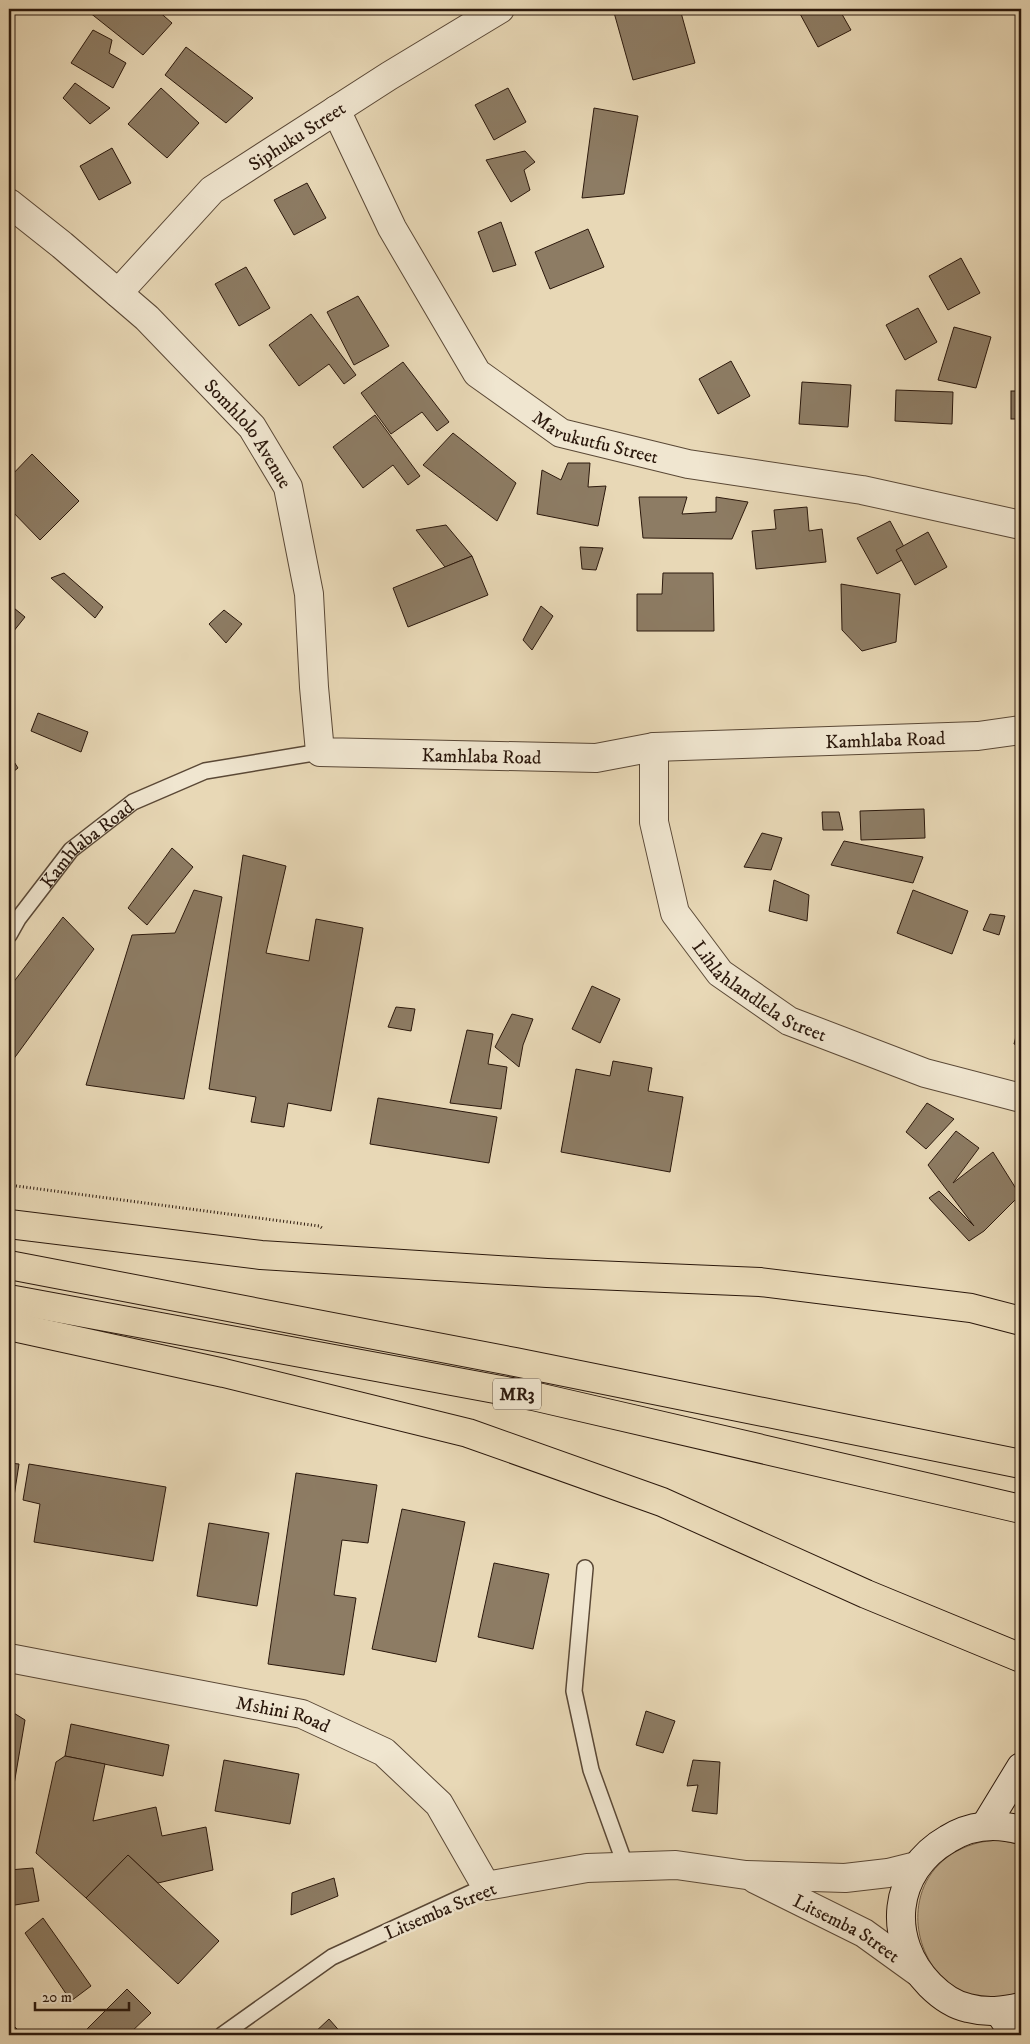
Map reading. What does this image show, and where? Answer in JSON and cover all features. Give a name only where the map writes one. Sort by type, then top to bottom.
[{"type":"highway","points":[[9,1224],[261,1255],[537,1272],[760,1282],[971,1308],[1021,1321]]},
{"type":"highway","name":"MR3","points":[[9,1265],[524,1364],[1021,1464]]},
{"type":"highway","name":"MR3","points":[[9,1299],[533,1396],[1021,1509]]},
{"type":"highway","points":[[9,1326],[224,1373],[468,1432],[662,1502],[866,1594],[1021,1658]]},
{"type":"street","name":"Siphuku Street","points":[[118,293],[212,190],[336,110],[500,9]]},
{"type":"street","name":"Mavukutfu Street","points":[[336,110],[392,228],[477,373],[561,433],[688,464],[862,490],[1021,525]]},
{"type":"street","name":"Somhlolo Avenue","points":[[9,203],[62,245],[147,318],[252,427],[288,487],[309,594],[320,752]]},
{"type":"street","name":"Kamhlaba Road","points":[[320,752],[596,758],[654,747],[978,736],[1021,730]]},
{"type":"street","name":"Lihlahlandlela Street","points":[[654,747],[654,822],[675,913],[720,973],[789,1021],[925,1073],[1021,1098]]},
{"type":"street","name":"Mshini Road","points":[[9,1658],[302,1714],[384,1752],[439,1804],[486,1886]]},
{"type":"street","points":[[985,1826],[1021,1766]]},
{"type":"street","points":[[1015,2035],[1010,2009],[968,2008],[939,1994],[918,1972],[905,1947],[900,1919],[904,1892],[916,1866],[935,1846],[958,1832],[985,1826],[1008,1826],[1021,1830]]},
{"type":"street","name":"Litsemba Street","points":[[486,1886],[588,1868],[676,1865],[746,1874],[845,1878],[888,1873],[916,1866]]},
{"type":"street","name":"Litsemba Street","points":[[746,1874],[864,1933],[918,1972]]},
{"type":"lane","name":"Kamhlaba Road","points":[[9,935],[18,919],[71,850],[133,802],[205,771],[320,752]]},
{"type":"lane","points":[[585,1568],[574,1691],[591,1770],[626,1867]]},
{"type":"lane","name":"Litsemba Street","points":[[222,2035],[332,1957],[486,1886]]},
{"type":"path","points":[[9,1185],[319,1226],[326,1231]]},
{"type":"shaded area","points":[[1000,1840],[1021,1845],[1021,1994],[985,1998],[956,1988],[934,1968],[921,1942],[918,1913],[925,1884],[943,1860],[974,1844]]},
{"type":"building","points":[[92,9],[156,9],[172,23],[143,55],[89,12]]},
{"type":"building","points":[[613,9],[680,9],[695,63],[633,80]]},
{"type":"building","points":[[806,9],[839,9],[851,30],[818,47],[799,12]]},
{"type":"building","points":[[93,30],[112,40],[109,53],[126,63],[113,88],[71,63]]},
{"type":"building","points":[[186,47],[253,98],[226,123],[165,75]]},
{"type":"building","points":[[75,83],[110,108],[90,124],[63,98]]},
{"type":"building","points":[[161,88],[199,123],[167,158],[128,124]]},
{"type":"building","points":[[508,88],[526,122],[494,140],[475,105]]},
{"type":"building","points":[[594,108],[638,116],[624,194],[582,198]]},
{"type":"building","points":[[112,148],[131,183],[99,200],[80,166]]},
{"type":"building","points":[[525,151],[535,162],[524,170],[530,190],[511,202],[486,160]]},
{"type":"building","points":[[307,183],[326,218],[294,235],[274,200]]},
{"type":"building","points":[[501,222],[516,265],[493,272],[478,232]]},
{"type":"building","points":[[588,229],[604,267],[550,289],[535,252]]},
{"type":"building","points":[[961,258],[980,293],[948,310],[929,276]]},
{"type":"building","points":[[246,267],[270,308],[239,326],[215,284]]},
{"type":"building","points":[[1021,280],[1021,321],[1016,321]]},
{"type":"building","points":[[358,296],[389,346],[354,365],[327,312]]},
{"type":"building","points":[[918,308],[937,342],[905,360],[886,325]]},
{"type":"building","points":[[311,314],[356,375],[344,384],[329,364],[299,386],[269,345]]},
{"type":"building","points":[[954,327],[991,337],[976,388],[938,380]]},
{"type":"building","points":[[731,361],[750,396],[718,414],[699,379]]},
{"type":"building","points":[[403,362],[449,422],[437,431],[422,412],[391,434],[361,393]]},
{"type":"building","points":[[802,382],[851,385],[848,427],[799,424]]},
{"type":"building","points":[[896,390],[953,392],[952,424],[895,421]]},
{"type":"building","points":[[1011,391],[1021,391],[1021,419],[1011,419]]},
{"type":"building","points":[[375,415],[420,476],[408,485],[393,465],[363,488],[333,447]]},
{"type":"building","points":[[453,433],[516,483],[497,521],[423,465]]},
{"type":"building","points":[[32,454],[79,501],[40,540],[9,508],[9,478]]},
{"type":"building","points":[[568,463],[590,463],[588,487],[606,486],[598,526],[537,514],[542,470],[561,480]]},
{"type":"building","points":[[639,497],[687,497],[682,514],[716,512],[716,497],[748,502],[732,539],[643,538]]},
{"type":"building","points":[[807,507],[809,531],[822,529],[826,562],[756,569],[752,531],[776,529],[774,510]]},
{"type":"building","points":[[890,521],[909,556],[877,574],[857,538]]},
{"type":"building","points":[[446,525],[472,556],[445,567],[416,530]]},
{"type":"building","points":[[928,532],[947,567],[915,585],[896,550]]},
{"type":"building","points":[[580,547],[603,548],[596,570],[582,569]]},
{"type":"building","points":[[472,556],[488,595],[408,627],[393,588]]},
{"type":"building","points":[[64,573],[103,607],[95,618],[51,578]]},
{"type":"building","points":[[663,573],[713,573],[714,631],[637,631],[637,594],[662,594]]},
{"type":"building","points":[[841,584],[900,594],[896,642],[862,651],[842,630]]},
{"type":"building","points":[[9,604],[25,617],[9,637]]},
{"type":"building","points":[[541,606],[553,616],[532,650],[523,640]]},
{"type":"building","points":[[224,610],[242,624],[226,643],[209,624]]},
{"type":"building","points":[[38,713],[88,732],[81,752],[31,731]]},
{"type":"building","points":[[9,754],[18,768],[9,775]]},
{"type":"building","points":[[924,809],[925,838],[861,840],[860,811]]},
{"type":"building","points":[[822,812],[839,812],[843,830],[823,830]]},
{"type":"building","points":[[762,833],[782,838],[771,870],[744,867]]},
{"type":"building","points":[[844,841],[923,857],[913,883],[831,865]]},
{"type":"building","points":[[172,848],[193,867],[147,925],[128,908]]},
{"type":"building","points":[[243,855],[286,866],[266,953],[309,961],[316,919],[363,928],[331,1111],[288,1103],[284,1127],[251,1122],[256,1097],[209,1089]]},
{"type":"building","points":[[774,880],[809,895],[807,921],[769,911]]},
{"type":"building","points":[[194,890],[222,897],[184,1099],[86,1085],[132,935],[175,933]]},
{"type":"building","points":[[913,890],[968,911],[952,954],[897,933]]},
{"type":"building","points":[[990,914],[1005,916],[999,935],[983,930]]},
{"type":"building","points":[[63,917],[94,949],[10,1064],[9,988]]},
{"type":"building","points":[[592,986],[620,999],[600,1043],[572,1029]]},
{"type":"building","points":[[396,1007],[415,1009],[411,1031],[388,1027]]},
{"type":"building","points":[[512,1014],[533,1019],[523,1045],[519,1067],[495,1047]]},
{"type":"building","points":[[1021,1017],[1021,1046],[1014,1044]]},
{"type":"building","points":[[467,1030],[493,1034],[488,1064],[507,1067],[501,1109],[450,1103]]},
{"type":"building","points":[[613,1061],[652,1068],[648,1091],[683,1097],[670,1172],[561,1152],[576,1069],[610,1076]]},
{"type":"building","points":[[378,1098],[497,1117],[489,1163],[370,1144]]},
{"type":"building","points":[[927,1103],[954,1119],[926,1149],[906,1132]]},
{"type":"building","points":[[956,1131],[979,1148],[953,1183],[993,1152],[1020,1195],[984,1231],[969,1241],[929,1198],[939,1191],[974,1226],[928,1165]]},
{"type":"building","points":[[9,1463],[19,1464],[9,1529]]},
{"type":"building","points":[[29,1464],[166,1487],[153,1561],[34,1542],[40,1504],[23,1500]]},
{"type":"building","points":[[296,1473],[377,1485],[368,1543],[342,1540],[334,1595],[356,1598],[344,1675],[268,1664]]},
{"type":"building","points":[[402,1509],[465,1522],[436,1662],[372,1649]]},
{"type":"building","points":[[209,1523],[269,1533],[257,1606],[197,1596]]},
{"type":"building","points":[[494,1563],[549,1574],[533,1649],[478,1637]]},
{"type":"building","points":[[9,1710],[25,1720],[9,1814]]},
{"type":"building","points":[[646,1711],[675,1721],[663,1753],[636,1745]]},
{"type":"building","points":[[71,1724],[169,1745],[163,1776],[65,1756]]},
{"type":"building","points":[[65,1756],[105,1764],[93,1821],[156,1807],[162,1836],[206,1827],[213,1870],[158,1883],[128,1855],[86,1898],[36,1853],[56,1762]]},
{"type":"building","points":[[224,1760],[299,1774],[290,1824],[215,1811]]},
{"type":"building","points":[[693,1760],[720,1762],[717,1814],[692,1811],[698,1785],[687,1786]]},
{"type":"building","points":[[128,1855],[219,1941],[178,1984],[86,1898]]},
{"type":"building","points":[[33,1868],[39,1901],[9,1906],[9,1870]]},
{"type":"building","points":[[334,1878],[338,1896],[291,1915],[292,1893]]},
{"type":"building","points":[[43,1918],[91,1986],[71,2001],[25,1933]]},
{"type":"building","points":[[127,1989],[151,2013],[128,2035],[85,2035],[83,2033]]},
{"type":"building","points":[[329,2019],[343,2035],[312,2035]]},
{"type":"building","points":[[9,2021],[23,2035],[9,2035]]}]
